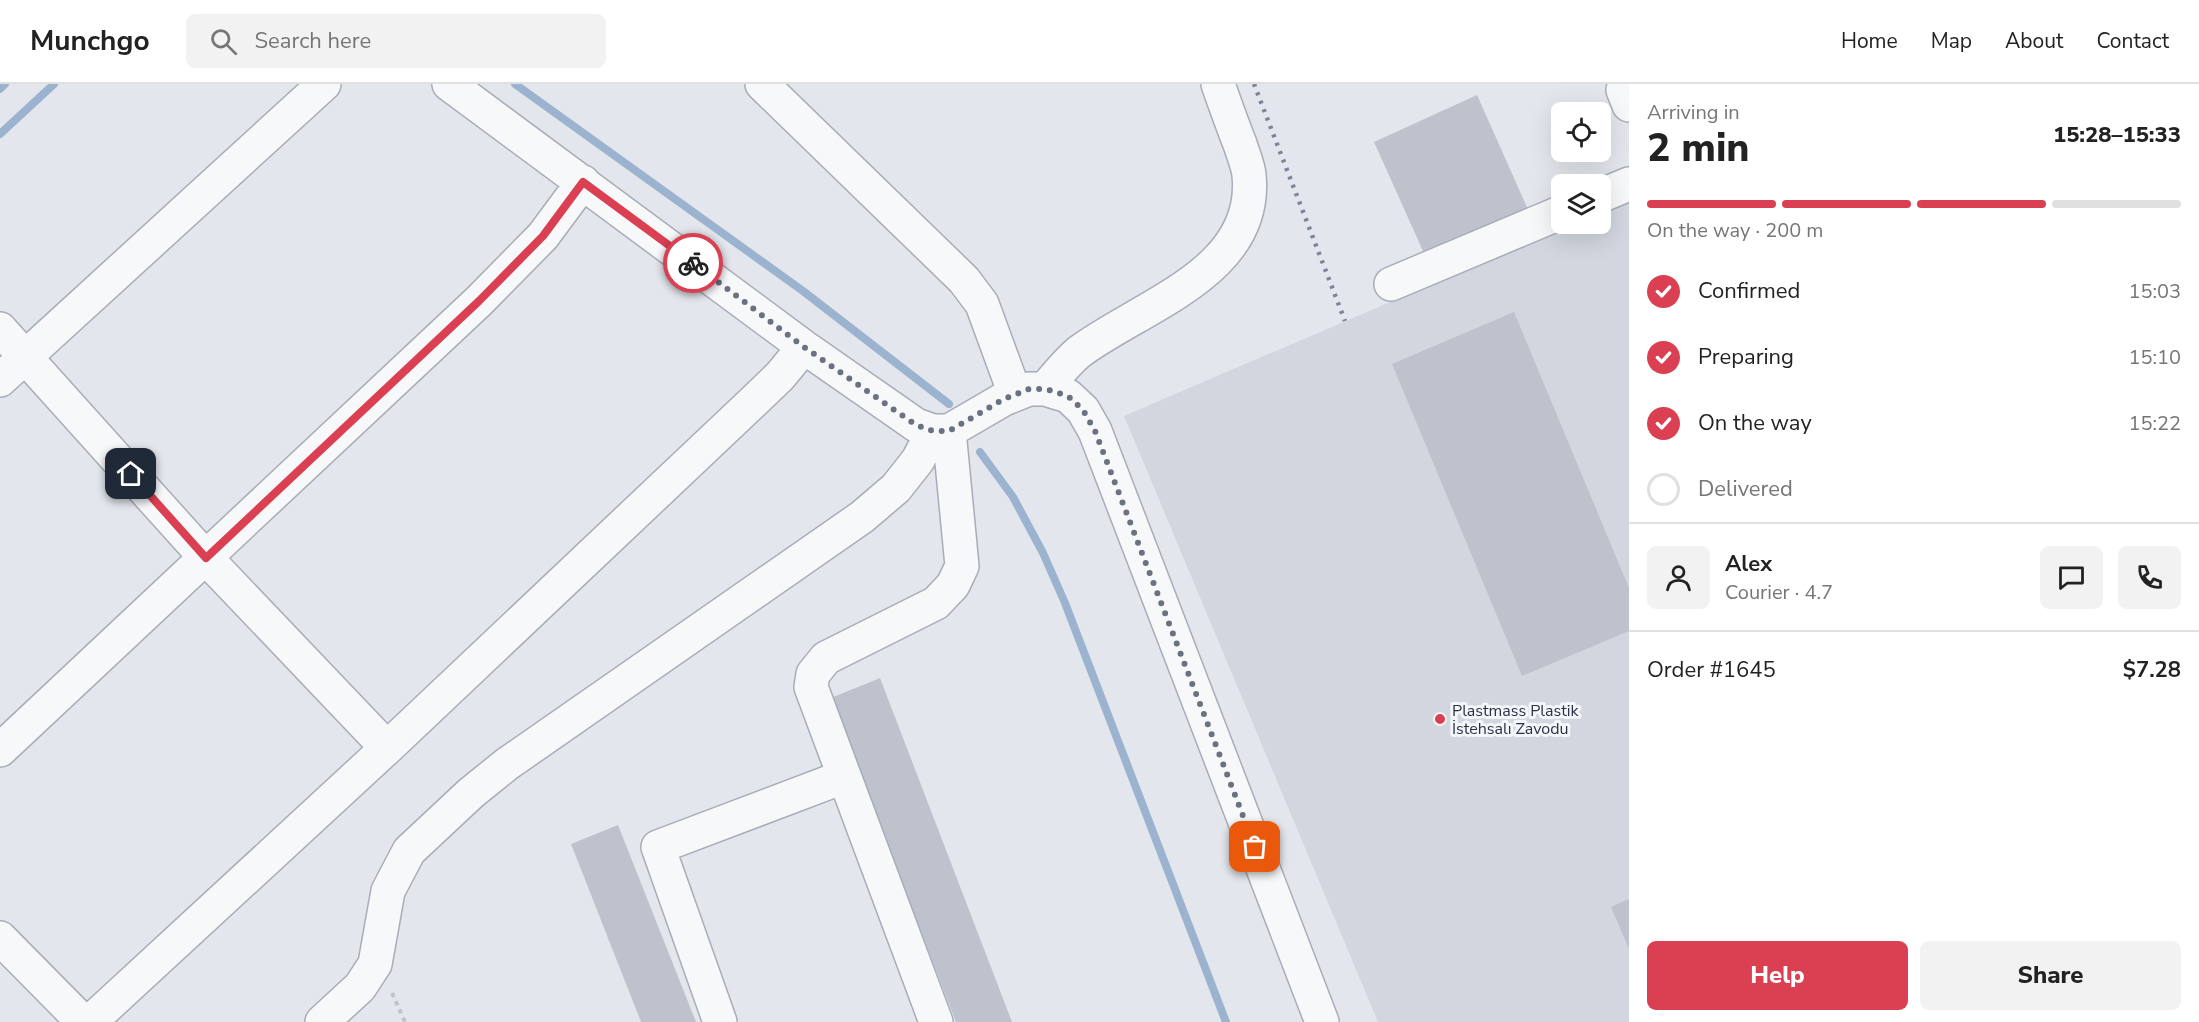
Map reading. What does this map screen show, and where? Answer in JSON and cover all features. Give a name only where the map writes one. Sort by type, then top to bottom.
[{"type":"street","points":[[0,380],[324,84]]},
{"type":"street","points":[[448,84],[804,347],[916,425],[941,431]]},
{"type":"street","points":[[762,84],[964,280],[982,304],[1030,392]]},
{"type":"street","points":[[1030,392],[1080,352],[1192,281],[1218,261],[1239,235],[1251,194],[1249,171],[1218,84]]},
{"type":"street","points":[[0,750],[479,301],[543,236],[583,182]]},
{"type":"street","points":[[1611,191],[1629,184]]},
{"type":"street","points":[[1391,284],[1551,217]]},
{"type":"street","points":[[0,329],[206,558],[387,748]]},
{"type":"street","points":[[90,1022],[387,748],[753,402],[780,376],[804,347]]},
{"type":"street","points":[[322,1022],[360,987],[375,964],[388,891],[409,851],[471,793],[507,764],[862,517],[896,488],[941,431],[1004,399],[1030,392],[1068,396],[1083,410],[1095,431],[1322,1022]]},
{"type":"street","points":[[936,1022],[813,697],[812,687],[813,674],[826,658],[936,603],[953,585],[962,566],[941,431]]},
{"type":"street","points":[[720,1022],[658,847],[843,777]]},
{"type":"street","points":[[0,938],[83,1022]]},
{"type":"shaded area","name":"Plastmass Plastik İstehsalı Zavodu","points":[[1629,199],[1629,1022],[1378,1022],[1124,416],[1551,233],[1611,234],[1611,207]]},
{"type":"building","points":[[1477,95],[1530,214],[1427,260],[1374,142]]},
{"type":"building","points":[[1514,312],[1629,588],[1629,631],[1522,676],[1392,364]]},
{"type":"building","points":[[880,678],[1012,1022],[956,1022],[831,698]]},
{"type":"building","points":[[618,825],[696,1022],[641,1022],[571,844]]},
{"type":"building","points":[[1629,899],[1629,949],[1611,907]]},
{"type":"waterway","points":[[0,89],[5,84]]},
{"type":"waterway","points":[[0,134],[54,84]]},
{"type":"waterway","points":[[515,84],[803,291],[949,404]]},
{"type":"waterway","points":[[980,452],[1013,497],[1043,553],[1065,603],[1226,1022]]},
{"type":"railway","points":[[1254,84],[1345,321]]},
{"type":"way so far","points":[[693,263],[804,347],[916,425],[933,431],[949,431],[1004,399],[1029,389],[1046,389],[1068,396],[1083,410],[1095,431],[1255,847]]},
{"type":"place","name":"Plastmass Plastik İstehsalı Zavodu","points":[[1440,719]]},
{"type":"route","points":[[131,474],[206,558],[479,301],[543,236],[583,182],[693,263]]}]
